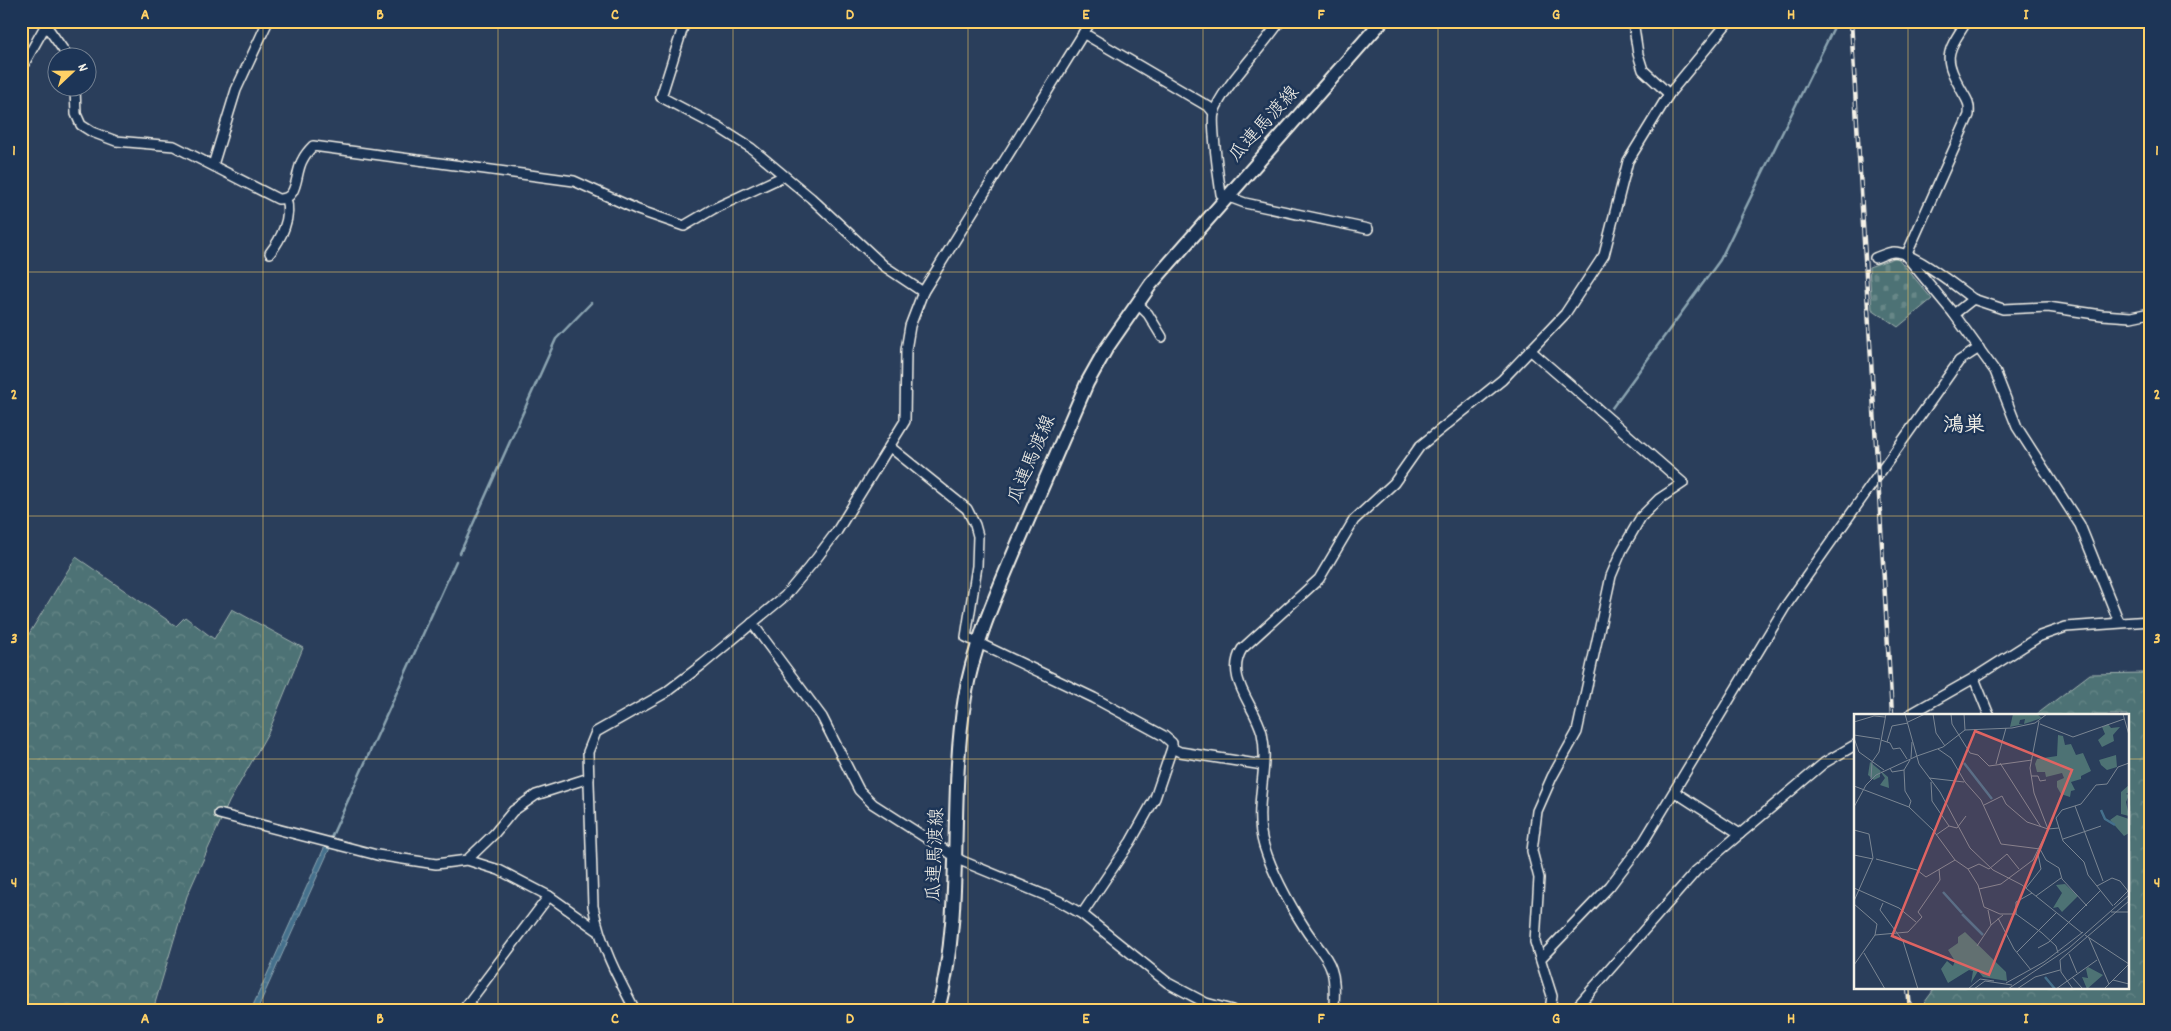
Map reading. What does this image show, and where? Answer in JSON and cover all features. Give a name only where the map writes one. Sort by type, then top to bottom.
[{"type":"main road","name":"瓜連馬渡線","points":[[938,1010],[950,948],[962,719],[968,683],[979,643],[1001,583],[1087,383],[1137,303],[1382,21]]},
{"type":"street","points":[[213,165],[236,90],[268,21]]},
{"type":"street","points":[[685,21],[662,96],[751,148],[811,198],[884,266],[923,292]]},
{"type":"street","points":[[635,1010],[612,966],[597,930],[593,906],[588,752],[596,732],[664,693],[784,596],[816,559],[905,421],[906,350],[910,326],[923,292],[1091,21]]},
{"type":"street","points":[[1280,21],[1227,90],[1214,112],[1221,194],[1245,203],[1368,229]]},
{"type":"street","points":[[1633,21],[1638,54],[1643,70],[1669,94]]},
{"type":"street","points":[[1334,1010],[1334,980],[1331,966],[1288,899],[1264,846],[1258,810],[1265,749],[1261,731],[1235,672],[1236,659],[1242,650],[1319,579],[1354,520],[1394,483],[1420,446],[1502,380],[1552,330],[1565,314],[1604,255],[1628,161],[1669,94],[1728,21]]},
{"type":"street","points":[[1906,256],[1969,115],[1970,105],[1949,68],[1949,56],[1954,41],[1967,21]]},
{"type":"street","points":[[21,69],[45,22],[63,48]]},
{"type":"street","points":[[1083,32],[1209,107],[1214,112]]},
{"type":"street","points":[[75,98],[76,114],[81,125],[92,132],[116,141],[174,146],[278,199],[286,200]]},
{"type":"street","points":[[286,200],[292,194],[302,160],[313,146],[574,181],[638,210],[684,226],[713,209],[784,176]]},
{"type":"street","points":[[270,253],[286,224],[289,208],[286,200]]},
{"type":"street","points":[[1875,258],[1894,252],[1906,256],[1942,275],[1973,299],[2003,309],[2048,307],[2131,317],[2150,313]]},
{"type":"street","points":[[1906,256],[1954,314],[1995,371],[2018,427],[2080,525],[2119,622]]},
{"type":"street","points":[[1954,314],[1973,299]]},
{"type":"street","points":[[1137,303],[1148,314],[1162,337]]},
{"type":"street","points":[[1541,958],[1610,886],[1644,841],[1785,607],[1958,361],[1979,348]]},
{"type":"street","points":[[1530,350],[1683,484],[1659,499],[1641,517],[1622,550],[1611,576],[1578,732],[1552,777],[1538,811],[1532,851],[1540,878],[1535,942],[1552,996],[1550,1010]]},
{"type":"street","points":[[890,447],[967,509],[975,525],[978,536],[977,566],[966,637],[1094,698],[1164,736],[1172,743],[1155,798],[1131,841],[1082,914]]},
{"type":"street","points":[[1911,714],[1974,678],[2040,636],[2066,627],[2150,621]]},
{"type":"street","points":[[752,623],[822,717],[860,790],[873,804],[975,868],[1059,901],[1082,914],[1168,983],[1206,1003],[1232,1010]]},
{"type":"street","points":[[1974,678],[1989,714]]},
{"type":"street","points":[[1574,1010],[1696,871],[1824,763],[1854,747]]},
{"type":"street","points":[[1172,748],[1180,752],[1263,765]]},
{"type":"street","points":[[467,860],[514,811],[536,795],[589,778]]},
{"type":"street","points":[[1675,792],[1740,834]]},
{"type":"street","points":[[219,814],[377,855],[436,864],[467,860],[499,870],[549,896],[597,930]]},
{"type":"street","points":[[464,1010],[549,896]]},
{"type":"green space","points":[[1897,257],[1932,299],[1898,327],[1872,309],[1869,267]]},
{"type":"green space","points":[[76,557],[176,626],[185,617],[214,639],[232,609],[303,648],[269,731],[229,802],[187,896],[153,1010],[21,1010],[21,647]]},
{"type":"green space","points":[[2144,673],[2150,684],[2150,1010],[1919,1010],[1935,988],[2128,988],[2128,714],[2037,714],[2090,674]]},
{"type":"water","points":[[325,846],[330,848],[257,1010],[251,1010]]},
{"type":"waterway","points":[[1612,408],[1720,260],[1837,21]]},
{"type":"waterway","points":[[460,553],[556,339],[591,303]]},
{"type":"waterway","points":[[331,838],[456,561]]},
{"type":"railway","points":[[1851,21],[1892,714]]},
{"type":"railway","points":[[1908,988],[1910,1010]]},
{"type":"district","name":"鴻巣","points":[[1964,427]]}]
